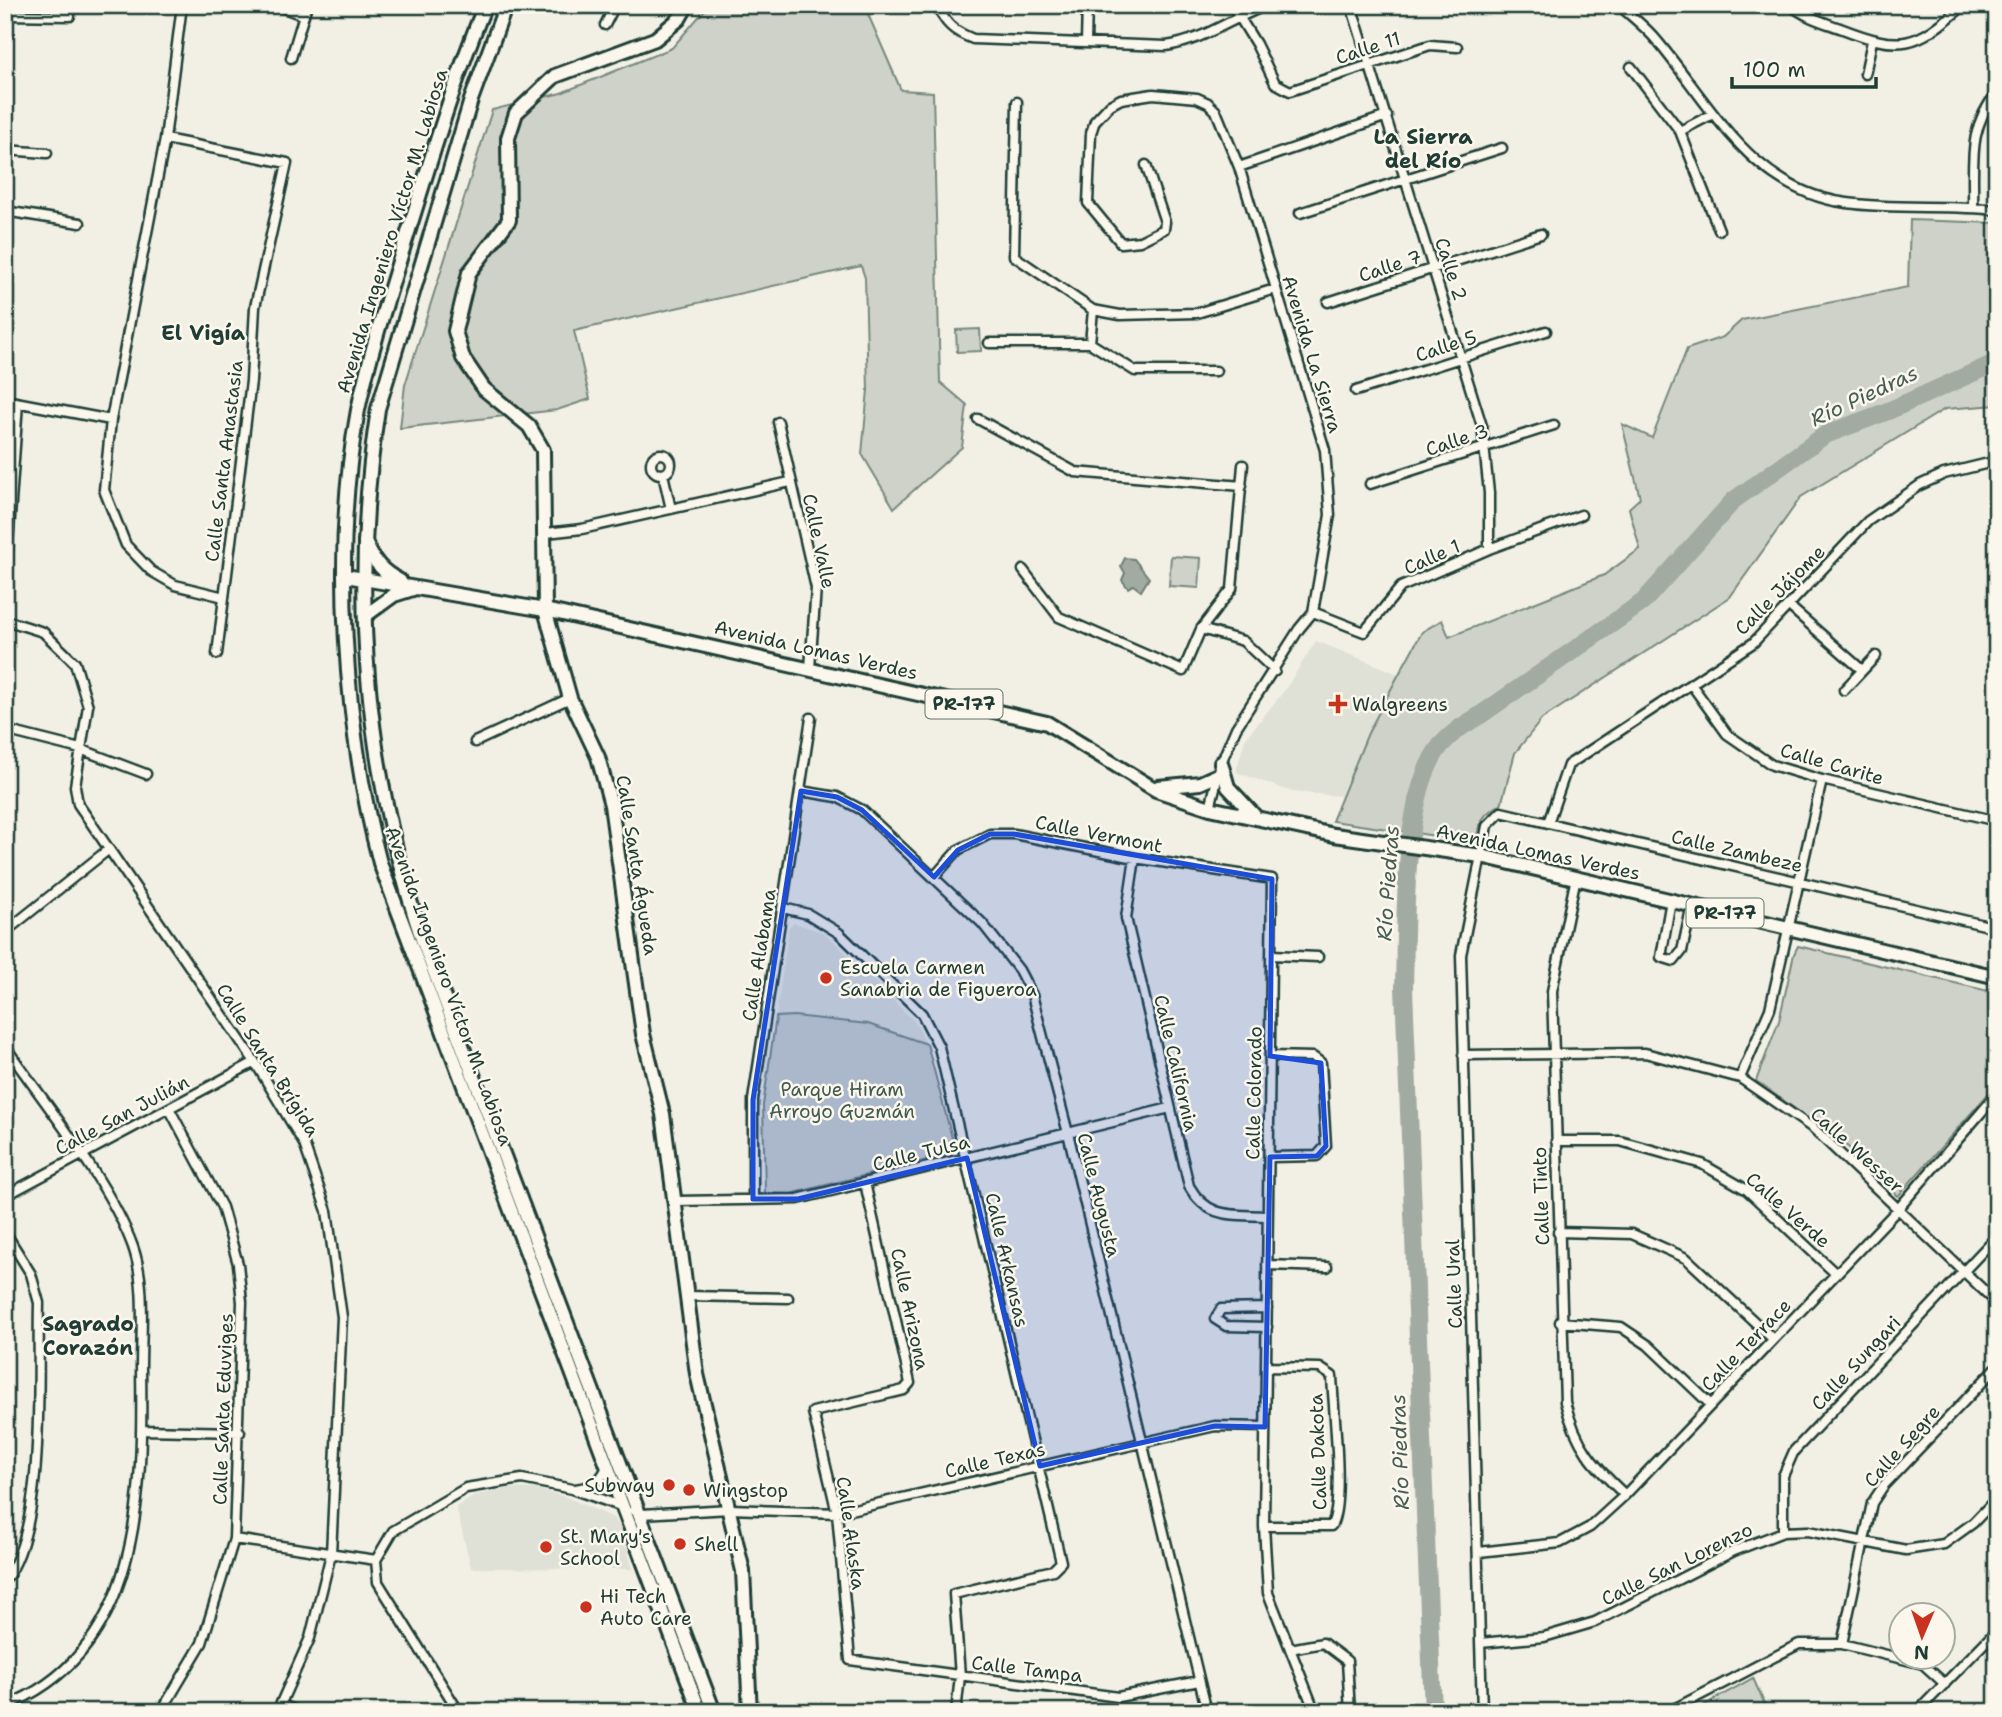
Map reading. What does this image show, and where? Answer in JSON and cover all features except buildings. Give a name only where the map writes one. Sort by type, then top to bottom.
[{"type":"main road","name":"Avenida Ingeniero Víctor M. Labiosa","points":[[485,5],[439,132],[369,367],[353,448],[346,576],[346,645],[357,750],[366,809],[380,863],[700,1712]]},
{"type":"main road","name":"Avenida Ingeniero Víctor M. Labiosa","points":[[506,5],[471,100],[378,410],[365,541],[364,579],[378,769],[390,835],[406,891],[642,1514],[714,1712]]},
{"type":"main road","name":"Calle Santa Águeda","points":[[687,5],[679,19],[655,39],[555,76],[516,113],[508,138],[509,220],[469,273],[454,331],[463,358],[484,389],[529,426],[543,450],[545,610],[570,698],[598,757],[611,805],[643,1034],[663,1114],[697,1374],[743,1571],[750,1712]]},
{"type":"main road","points":[[365,541],[374,562],[384,572],[414,587]]},
{"type":"main road","name":"Avenida Lomas Verdes","points":[[346,576],[545,610],[1047,723],[1150,786],[1210,808],[1367,839],[1481,856],[1997,977]]},
{"type":"main road","points":[[365,616],[394,595],[414,587]]},
{"type":"main road","points":[[1150,786],[1178,787],[1220,769],[1236,799],[1260,819]]},
{"type":"street","points":[[183,5],[165,139],[111,420],[104,490],[126,545],[151,571],[175,585],[224,597]]},
{"type":"street","points":[[276,5],[302,15]]},
{"type":"street","points":[[291,58],[307,5]]},
{"type":"street","points":[[606,25],[615,5]]},
{"type":"street","points":[[938,5],[942,18],[948,24],[973,39],[1166,47],[1185,43],[1238,15],[1269,5]]},
{"type":"street","points":[[1086,43],[1087,5]]},
{"type":"street","points":[[1232,5],[1238,15]]},
{"type":"street","name":"Calle 2","points":[[1351,5],[1463,357],[1485,447],[1489,549]]},
{"type":"street","points":[[1619,5],[1657,40],[1713,114],[1758,165],[1813,196],[1848,203],[1997,210]]},
{"type":"street","points":[[1791,5],[1805,15],[1872,41],[1887,44],[1914,41],[1929,34],[1964,5]]},
{"type":"street","points":[[5,15],[70,16]]},
{"type":"street","name":"Calle 11","points":[[1238,15],[1275,83],[1290,91],[1371,62],[1430,45],[1457,47]]},
{"type":"street","points":[[1865,74],[1872,41]]},
{"type":"street","points":[[1631,67],[1680,131],[1719,230]]},
{"type":"street","points":[[1973,207],[1975,138],[1981,113],[1997,93]]},
{"type":"street","name":"Avenida La Sierra","points":[[1146,166],[1165,222],[1164,229],[1140,241],[1121,243],[1088,203],[1091,133],[1101,113],[1121,99],[1153,94],[1197,98],[1216,111],[1239,167],[1325,450],[1330,515],[1313,612],[1299,629],[1275,671],[1236,728],[1220,769],[1210,808]]},
{"type":"street","points":[[1017,102],[1014,256],[1093,310],[1120,315],[1197,313],[1275,289]]},
{"type":"street","points":[[1680,131],[1713,114]]},
{"type":"street","points":[[1239,167],[1387,116]]},
{"type":"street","name":"Calle Santa Anastasia","points":[[165,139],[287,163],[255,307],[251,381],[217,654]]},
{"type":"street","points":[[1300,213],[1502,148]]},
{"type":"street","points":[[5,150],[47,153]]},
{"type":"street","points":[[5,211],[80,223]]},
{"type":"street","name":"Calle 7","points":[[1328,302],[1541,234]]},
{"type":"street","points":[[1090,343],[1093,310]]},
{"type":"street","name":"Calle 5","points":[[1356,391],[1546,331]]},
{"type":"street","points":[[989,343],[1090,343],[1135,371],[1216,371]]},
{"type":"street","points":[[5,400],[111,420]]},
{"type":"street","points":[[5,588],[18,403]]},
{"type":"street","points":[[978,419],[1075,472],[1242,486]]},
{"type":"street","name":"Calle Valle","points":[[778,422],[816,588],[810,668]]},
{"type":"street","name":"Calle 3","points":[[1370,484],[1554,425]]},
{"type":"street","name":"Calle Jájome","points":[[1548,823],[1568,765],[1753,643],[1868,521],[1920,485],[1944,474],[1997,461]]},
{"type":"street","points":[[1023,570],[1059,617],[1183,671],[1201,629],[1218,603],[1232,589],[1243,465]]},
{"type":"street","points":[[663,474],[671,509]]},
{"type":"street","points":[[546,533],[582,529],[790,482]]},
{"type":"street","name":"Calle 1","points":[[1313,612],[1364,632],[1401,587],[1489,549],[1581,515]]},
{"type":"street","points":[[1789,606],[1862,670]]},
{"type":"street","name":"Calle Santa Brígida","points":[[5,620],[43,632],[75,663],[88,706],[75,786],[78,804],[255,1062],[304,1144],[327,1211],[342,1317],[331,1553],[310,1638],[279,1708]]},
{"type":"street","points":[[1201,629],[1243,641],[1275,671]]},
{"type":"street","points":[[1844,690],[1876,656]]},
{"type":"street","name":"Calle Carite","points":[[1691,684],[1727,734],[1772,765],[1822,780],[1997,821]]},
{"type":"street","points":[[475,742],[570,698]]},
{"type":"street","name":"Calle Alabama","points":[[753,1199],[752,1100],[811,718]]},
{"type":"street","points":[[5,730],[80,749],[146,774]]},
{"type":"street","points":[[1740,1079],[1770,1009],[1822,780]]},
{"type":"street","name":"Calle Augusta","points":[[801,791],[837,797],[862,810],[982,923],[1019,970],[1032,995],[1068,1133],[1207,1712]]},
{"type":"street","name":"Calle Zambeze","points":[[1485,838],[1487,826],[1501,812],[1997,928]]},
{"type":"street","name":"Calle Vermont","points":[[934,877],[958,850],[990,834],[1014,834],[1135,858],[1272,879]]},
{"type":"street","name":"Calle Ural","points":[[1482,1712],[1461,955],[1485,838]]},
{"type":"street","points":[[5,932],[109,849]]},
{"type":"street","name":"Calle California","points":[[1135,858],[1126,918],[1189,1186],[1198,1202],[1219,1214],[1268,1216]]},
{"type":"street","name":"Calle Tinto","points":[[1576,877],[1552,991],[1560,1322],[1565,1402],[1572,1428],[1590,1462],[1625,1495]]},
{"type":"street","name":"Calle Colorado","points":[[1272,879],[1264,1526],[1268,1593],[1315,1712]]},
{"type":"street","points":[[1671,900],[1661,948],[1661,957],[1667,961],[1674,961],[1682,951],[1692,905]]},
{"type":"street","name":"Calle Arkansas","points":[[783,908],[808,914],[839,933],[922,1014],[939,1047],[1040,1466],[1061,1562],[1054,1570],[954,1594],[961,1676]]},
{"type":"street","points":[[1272,955],[1318,957]]},
{"type":"street","points":[[5,1046],[112,1203],[133,1247],[140,1275],[142,1430],[137,1519],[123,1572],[103,1621],[62,1675],[34,1695],[5,1706]]},
{"type":"street","name":"Calle Wesser","points":[[1463,1055],[1645,1053],[1740,1079],[1814,1129],[1997,1303]]},
{"type":"street","points":[[1270,1056],[1313,1057],[1321,1063],[1326,1146],[1317,1156],[1270,1157]]},
{"type":"street","name":"Calle San Julián","points":[[5,1196],[255,1062]]},
{"type":"street","name":"Calle Terrace","points":[[1479,1552],[1560,1543],[1590,1527],[1625,1495],[1898,1209],[1997,1094]]},
{"type":"street","name":"Calle Santa Eduviges","points":[[161,1712],[202,1643],[234,1539],[240,1432],[242,1302],[238,1264],[222,1207],[169,1108]]},
{"type":"street","name":"Calle Tulsa","points":[[676,1201],[798,1199],[1170,1108]]},
{"type":"street","name":"Calle Verde","points":[[1556,1141],[1620,1141],[1702,1164],[1747,1190],[1835,1273]]},
{"type":"street","name":"Calle Arizona","points":[[813,1412],[904,1390],[910,1383],[865,1183]]},
{"type":"street","points":[[5,1232],[31,1274],[38,1303],[35,1486],[27,1534],[5,1580]]},
{"type":"street","points":[[1558,1232],[1632,1234],[1686,1258],[1773,1339]]},
{"type":"street","name":"Calle Sungari","points":[[1783,1532],[1783,1476],[1794,1451],[1997,1236]]},
{"type":"street","points":[[1267,1265],[1328,1267]]},
{"type":"street","points":[[688,1296],[788,1298]]},
{"type":"street","points":[[1267,1308],[1221,1309],[1215,1319],[1226,1326],[1267,1327]]},
{"type":"street","points":[[1560,1322],[1621,1326],[1648,1345],[1710,1404]]},
{"type":"street","name":"Calle Dakota","points":[[1264,1526],[1331,1526],[1336,1518],[1337,1495],[1332,1376],[1320,1368],[1266,1367]]},
{"type":"street","name":"Calle Segre","points":[[1842,1644],[1872,1503],[1884,1485],[1997,1367]]},
{"type":"street","name":"Calle Alaska","points":[[813,1412],[837,1513],[850,1660]]},
{"type":"street","name":"Calle Texas","points":[[642,1514],[730,1509],[837,1513],[1215,1426],[1265,1427]]},
{"type":"street","points":[[142,1430],[240,1432]]},
{"type":"street","points":[[574,1490],[591,1486],[601,1479],[607,1467]]},
{"type":"street","points":[[459,1712],[378,1582],[376,1560],[393,1531],[466,1488],[522,1479],[574,1490],[642,1514]]},
{"type":"street","name":"Calle San Lorenzo","points":[[1480,1643],[1544,1637],[1595,1622],[1734,1551],[1783,1532],[1808,1531],[1906,1550],[1944,1544],[1973,1523],[1997,1498]]},
{"type":"street","points":[[234,1539],[376,1560]]},
{"type":"street","points":[[1917,1712],[1997,1630]]},
{"type":"street","points":[[1290,1649],[1324,1643],[1347,1661],[1350,1712]]},
{"type":"street","points":[[1668,1712],[1799,1644],[1842,1644],[1923,1664],[1945,1684]]},
{"type":"street","name":"Calle Tampa","points":[[850,1660],[1118,1697],[1199,1681]]},
{"type":"street","points":[[956,1712],[961,1676]]},
{"type":"street","points":[[279,1708],[300,1712]]},
{"type":"highlighted area","points":[[801,791],[837,797],[862,810],[934,877],[958,850],[990,834],[1014,834],[1272,879],[1270,1056],[1321,1063],[1326,1146],[1317,1156],[1270,1157],[1265,1427],[1215,1426],[1040,1466],[967,1158],[798,1199],[753,1199],[753,1100]]},
{"type":"shaded area","points":[[1125,558],[1134,559],[1149,578],[1141,591],[1133,585],[1128,588],[1122,580],[1125,573],[1121,566]]},
{"type":"shaded area","points":[[1316,641],[1399,674],[1368,733],[1341,796],[1292,792],[1236,772],[1245,739],[1284,691]]},
{"type":"shaded area","name":"Escuela Carmen Sanabria de Figueroa","points":[[794,923],[822,932],[833,941],[914,1021],[927,1044],[868,1024],[828,1018],[776,1017],[789,927]]},
{"type":"shaded area","name":"St. Mary's School","points":[[511,1488],[536,1489],[566,1497],[612,1517],[620,1526],[633,1569],[471,1568],[456,1507],[476,1495]]},
{"type":"green space","points":[[709,5],[864,5],[901,90],[933,92],[940,382],[967,405],[962,447],[894,508],[862,454],[868,390],[865,278],[861,266],[574,331],[590,399],[557,410],[400,428],[405,385],[492,110],[561,93],[672,48]]},
{"type":"green space","points":[[1910,220],[1997,223],[1997,405],[1945,409],[1801,497],[1730,597],[1542,719],[1515,753],[1501,805],[1490,810],[1484,818],[1476,839],[1470,841],[1332,821],[1368,733],[1422,632],[1442,620],[1449,637],[1604,575],[1640,549],[1629,508],[1640,498],[1622,424],[1652,438],[1687,349],[1723,337],[1742,320],[1908,287]]},
{"type":"green space","points":[[980,329],[981,351],[957,352],[956,330]]},
{"type":"green space","points":[[1171,556],[1201,558],[1199,588],[1169,586]]},
{"type":"green space","points":[[1798,946],[1997,993],[1997,1079],[1989,1093],[1898,1196],[1848,1147],[1756,1081],[1779,1021]]},
{"type":"green space","name":"Parque Hiram Arroyo Guzmán","points":[[794,1016],[868,1024],[927,1044],[955,1149],[951,1154],[790,1194],[765,1193],[763,1105],[776,1017]]},
{"type":"green space","points":[[1753,1678],[1768,1712],[1692,1712]]},
{"type":"waterway","name":"Río Piedras","points":[[1433,1712],[1404,988],[1408,861],[1412,827],[1428,767],[1441,745],[1454,732],[1643,602],[1734,500],[1825,435],[1888,411],[1997,362]]},
{"type":"place","name":"Walgreens","points":[[1338,704]]},
{"type":"place","name":"Escuela Carmen Sanabria de Figueroa","points":[[826,978]]},
{"type":"place","name":"Subway","points":[[669,1485]]},
{"type":"place","name":"Wingstop","points":[[689,1490]]},
{"type":"place","name":"Shell","points":[[680,1544]]},
{"type":"place","name":"St. Mary's School","points":[[546,1547]]},
{"type":"place","name":"Hi Tech Auto Care","points":[[586,1607]]},
{"type":"district","name":"La Sierra del Río","points":[[1423,149]]},
{"type":"district","name":"El Vigía","points":[[203,333]]},
{"type":"district","name":"Sagrado Corazón","points":[[88,1336]]}]
